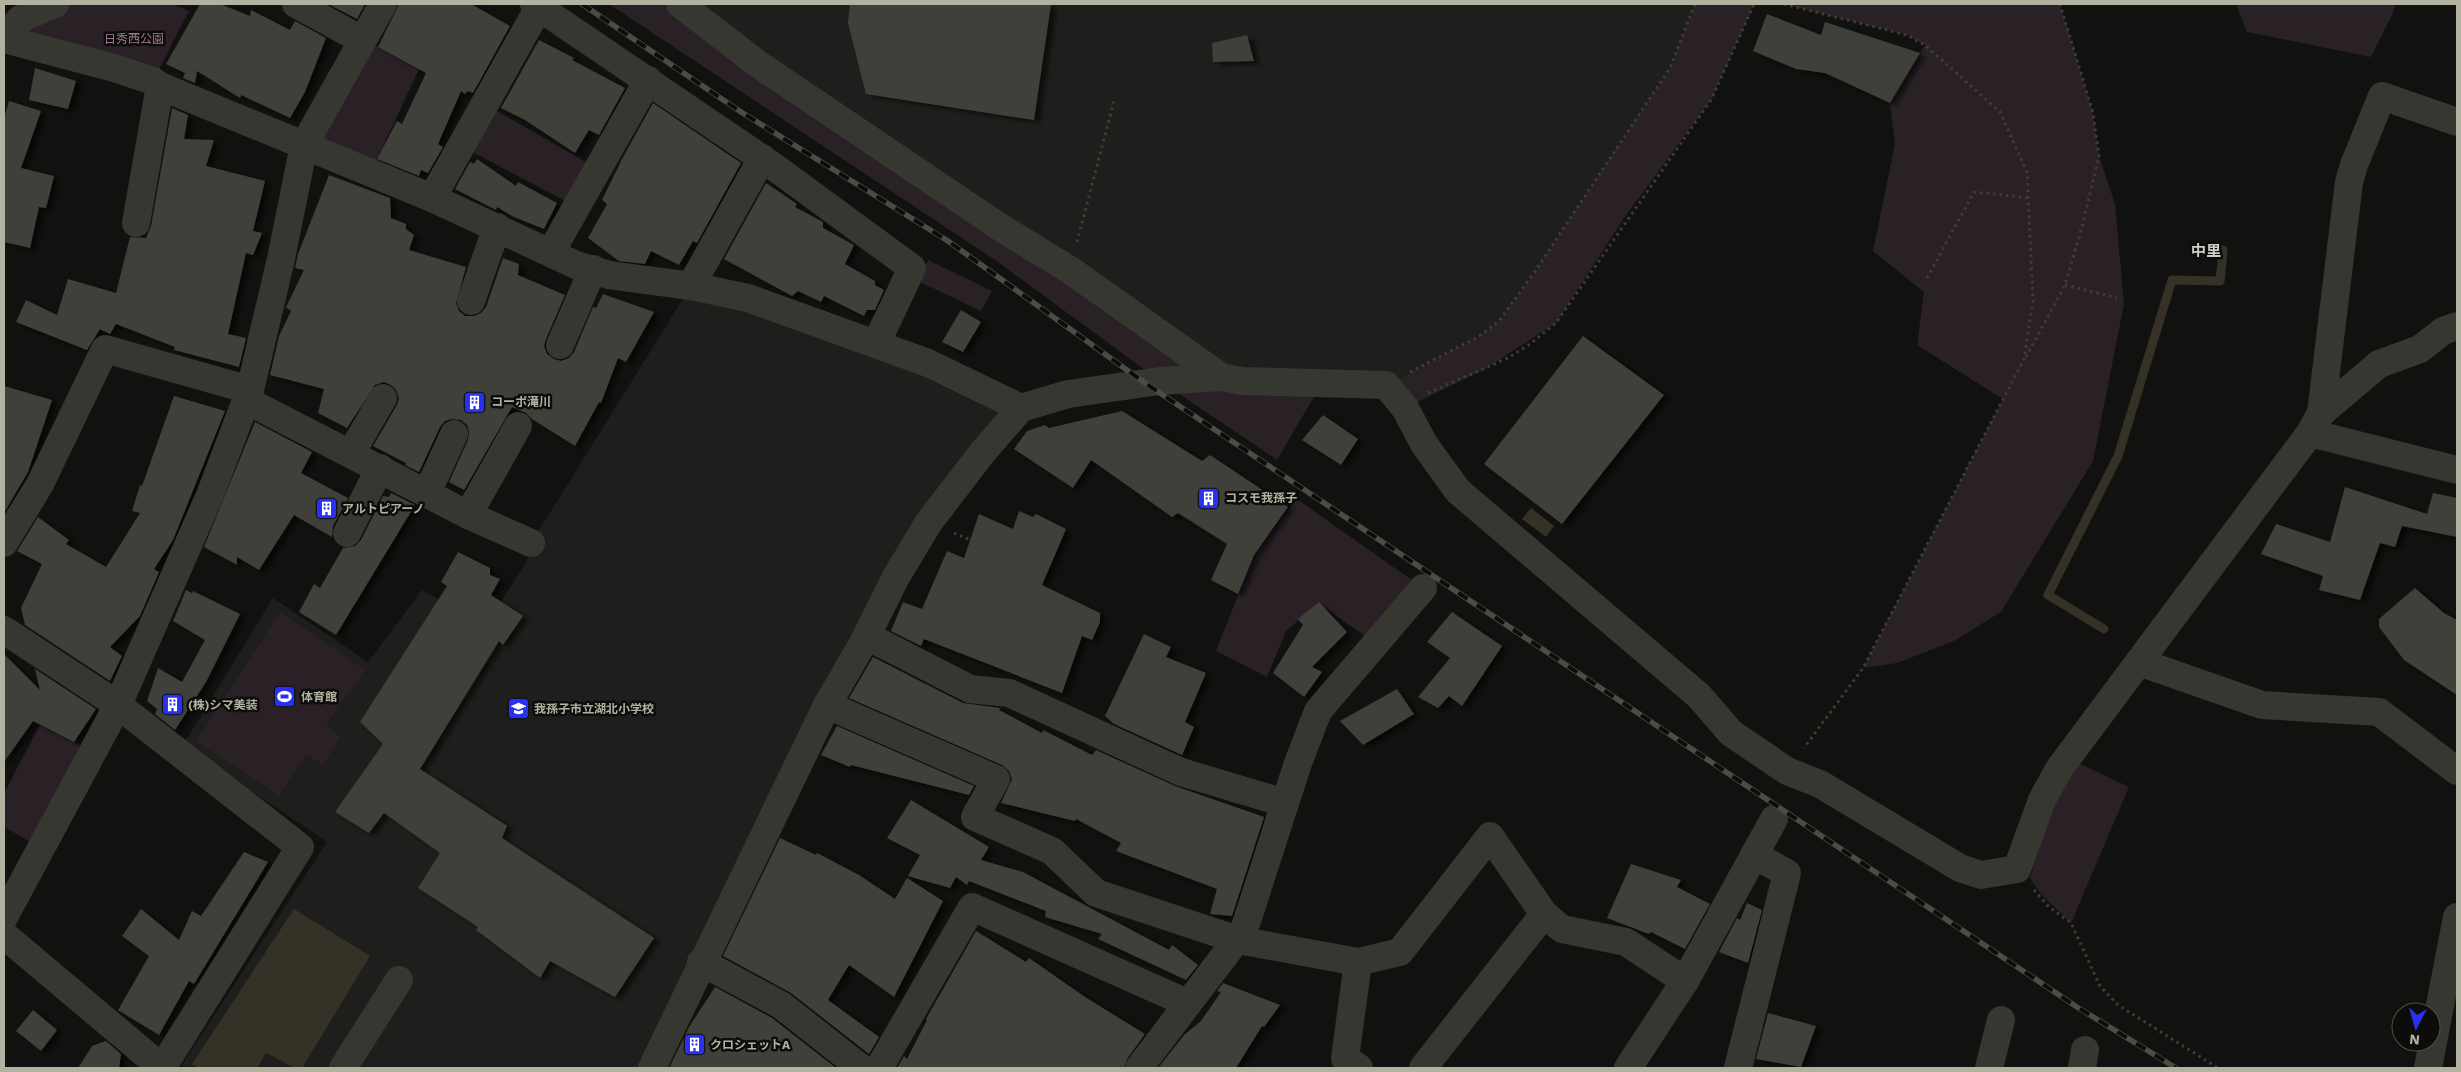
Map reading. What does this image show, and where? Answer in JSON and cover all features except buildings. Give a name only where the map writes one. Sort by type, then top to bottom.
[{"type":"street","points":[[54,4],[20,19],[4,39],[114,68],[153,81],[160,86],[432,198],[592,270],[609,275],[691,286],[748,298],[928,362],[1021,408]]},
{"type":"street","points":[[296,4],[362,40]]},
{"type":"street","points":[[4,917],[118,706],[195,530],[248,395],[282,259],[304,145],[383,4]]},
{"type":"street","points":[[680,4],[758,64],[1003,229],[1070,270],[1221,377]]},
{"type":"street","points":[[432,198],[536,6],[762,158],[912,268],[876,344]]},
{"type":"street","points":[[552,252],[648,80]]},
{"type":"street","points":[[136,223],[160,86]]},
{"type":"street","points":[[2316,423],[2349,182],[2382,96],[2457,122]]},
{"type":"street","points":[[691,286],[762,158]]},
{"type":"street","points":[[471,301],[497,227]]},
{"type":"street","points":[[560,345],[592,270]]},
{"type":"street","points":[[652,1068],[701,962],[827,705],[867,636],[896,577],[928,522],[982,453],[1021,408],[1068,394],[1160,381],[1221,377],[1242,381],[1386,385],[1405,408],[1424,444],[1458,490],[1699,696],[1732,733],[1787,771],[1820,784],[1960,868],[1981,875],[2017,869],[2042,800],[2059,769],[2316,423],[2379,364],[2420,349],[2443,331],[2457,326]]},
{"type":"street","points":[[4,543],[40,484],[104,349],[248,395],[351,453],[468,515],[531,543]]},
{"type":"street","points":[[351,453],[383,398]]},
{"type":"street","points":[[2316,423],[2457,470]]},
{"type":"street","points":[[468,515],[518,426]]},
{"type":"street","points":[[427,493],[454,434]]},
{"type":"street","points":[[347,533],[380,468]]},
{"type":"street","points":[[1139,1068],[1244,930],[1284,803],[1318,711],[1423,588]]},
{"type":"street","points":[[4,630],[118,706],[300,847],[156,1066],[4,935]]},
{"type":"street","points":[[867,636],[970,690],[1009,693],[1182,772],[1284,803]]},
{"type":"street","points":[[2138,662],[2262,705],[2379,712],[2457,771]]},
{"type":"street","points":[[827,705],[996,779],[975,817],[1052,851],[1096,893],[1238,940],[1358,962],[1400,952],[1490,836],[1544,914],[1562,929],[1626,942],[1685,981]]},
{"type":"street","points":[[1628,1068],[1685,981],[1774,819]]},
{"type":"street","points":[[1738,1068],[1787,873],[1754,855]]},
{"type":"street","points":[[879,1068],[972,907],[1187,1004]]},
{"type":"street","points":[[1423,1068],[1544,914]]},
{"type":"street","points":[[2428,1068],[2457,917]]},
{"type":"street","points":[[701,962],[781,1004],[861,1068]]},
{"type":"street","points":[[1358,962],[1345,1058],[1360,1068]]},
{"type":"street","points":[[343,1068],[399,980]]},
{"type":"street","points":[[1989,1068],[2000,1020]]},
{"type":"path","points":[[1386,385],[1478,337],[1498,321],[1536,270],[1670,68],[1695,4]]},
{"type":"path","points":[[1405,408],[1429,393],[1508,358],[1530,344],[1556,323],[1711,100],[1754,4]]},
{"type":"path","points":[[1784,4],[1908,35],[1925,45],[2000,112],[2027,172],[2033,301],[2024,359]]},
{"type":"path","points":[[1787,771],[1864,668],[2024,359],[2065,284],[2082,227],[2099,156],[2093,113],[2060,4]]},
{"type":"path","points":[[1070,270],[1114,101]]},
{"type":"path","points":[[1927,278],[1974,192],[2029,198]]},
{"type":"path","points":[[2065,284],[2117,298]]},
{"type":"path","points":[[928,522],[1045,573]]},
{"type":"path","points":[[2017,869],[2049,907],[2071,923],[2100,986],[2118,1005],[2218,1068]]},
{"type":"shaded area","points":[[680,4],[1695,4],[1670,68],[1536,270],[1499,321],[1478,337],[1386,385],[1221,377]]},
{"type":"shaded area","name":"我孫子市立湖北小学校","points":[[691,286],[1021,408],[929,522],[652,1068],[186,1068],[181,1066],[327,842],[183,745],[273,598],[368,662],[422,590],[486,625],[527,561],[531,543]]},
{"type":"shaded area","points":[[1531,508],[1554,526],[1546,537],[1522,519]]},
{"type":"shaded area","points":[[294,909],[370,956],[302,1068],[295,1068],[266,1053],[257,1068],[199,1068],[192,1064]]},
{"type":"green space","name":"日秀西公園","points":[[55,4],[172,4],[189,11],[153,81],[4,39]]},
{"type":"green space","points":[[609,4],[680,4],[1221,377],[1322,383],[1277,460],[1160,381],[998,262]]},
{"type":"green space","points":[[1695,4],[1754,4],[1711,100],[1624,218],[1556,323],[1485,369],[1405,408],[1386,385],[1478,337],[1499,321],[1536,270],[1670,68]]},
{"type":"green space","points":[[1784,4],[2060,4],[2093,113],[2099,156],[2115,204],[2124,304],[2093,461],[2001,612],[1954,641],[1897,663],[1863,668],[2003,399],[1917,345],[1924,292],[1873,251],[1895,144],[1890,103],[1925,45],[1907,35]]},
{"type":"green space","points":[[2236,4],[2395,4],[2393,13],[2371,57],[2247,32]]},
{"type":"green space","points":[[362,40],[419,69],[371,172],[304,145]]},
{"type":"green space","points":[[485,104],[598,169],[577,207],[461,146]]},
{"type":"green space","points":[[928,260],[992,291],[981,311],[920,282]]},
{"type":"green space","points":[[1297,499],[1423,588],[1375,643],[1318,603],[1286,631],[1267,677],[1216,651],[1254,555]]},
{"type":"green space","name":"体育館","points":[[280,612],[365,670],[326,724],[340,737],[324,764],[305,755],[279,796],[196,741]]},
{"type":"green space","points":[[40,725],[93,752],[42,848],[4,827],[4,793]]},
{"type":"green space","points":[[2078,763],[2129,787],[2071,923],[2040,893],[2030,878],[2050,807]]},
{"type":"waterway","points":[[2104,629],[2048,595],[2118,456],[2172,280],[2220,281],[2223,250]]},
{"type":"railway","points":[[582,4],[741,112],[948,241],[1145,383],[2077,1007],[2176,1068]]},
{"type":"place","name":"コーポ滝川","points":[[475,402]]},
{"type":"place","name":"コスモ我孫子","points":[[1209,498]]},
{"type":"place","name":"アルトピアーノ","points":[[326,509]]},
{"type":"place","name":"体育館","points":[[285,697]]},
{"type":"place","name":"(株)シマ美装","points":[[172,705]]},
{"type":"place","name":"我孫子市立湖北小学校","points":[[518,709]]},
{"type":"place","name":"クロシェットA","points":[[694,1045]]},
{"type":"district","name":"中里","points":[[2206,251]]}]
